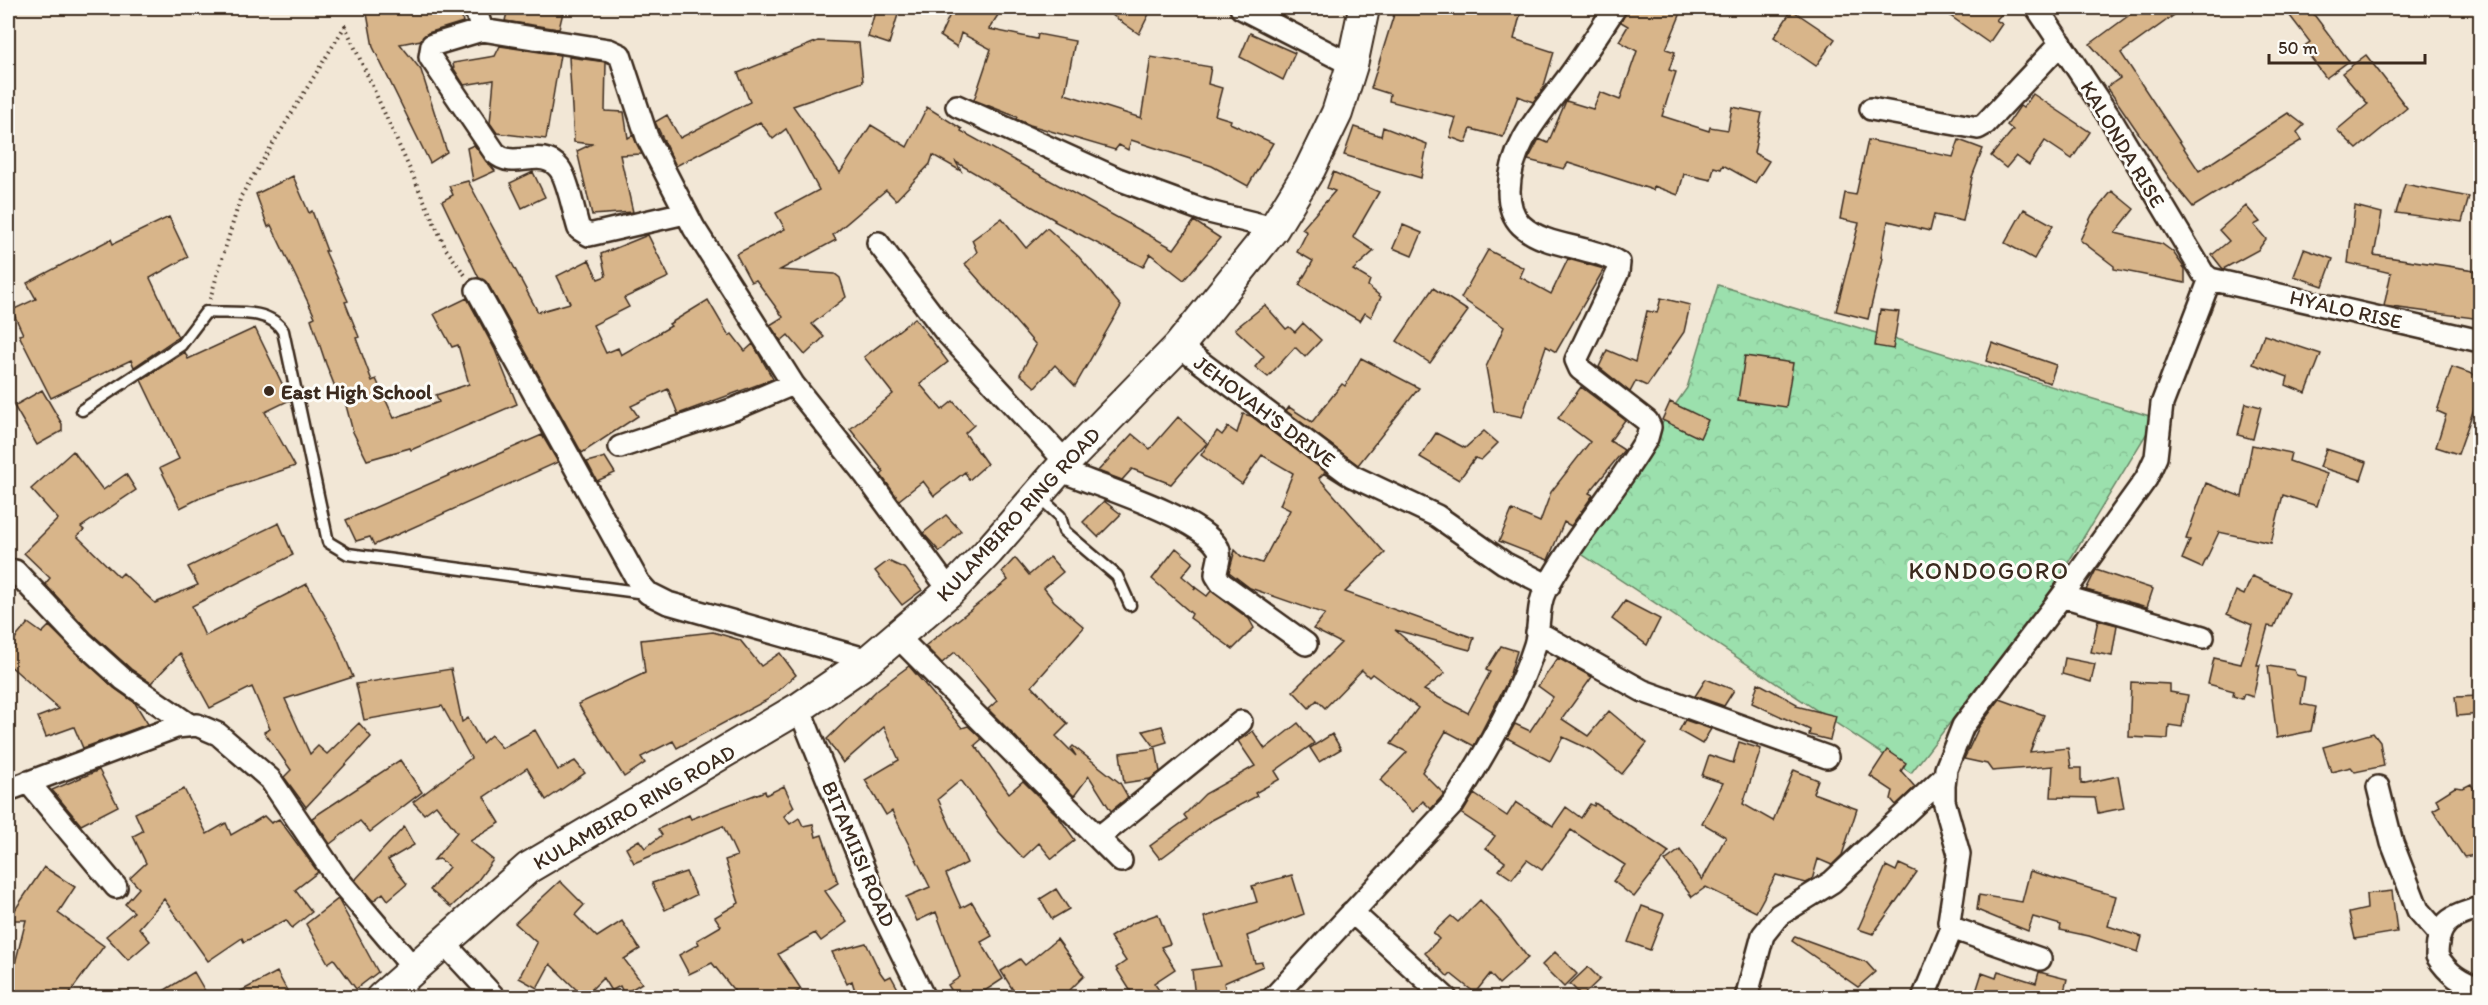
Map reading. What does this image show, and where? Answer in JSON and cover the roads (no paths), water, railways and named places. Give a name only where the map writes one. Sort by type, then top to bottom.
[{"type":"street","points":[[475,8],[482,30]]},
{"type":"street","points":[[1241,8],[1352,65]]},
{"type":"street","name":"KULAMBIRO RING ROAD","points":[[381,998],[445,944],[528,868],[799,708],[869,660],[950,591],[988,552],[1062,466],[1179,346],[1274,228],[1310,169],[1337,113],[1352,65],[1364,8]]},
{"type":"street","points":[[1273,998],[1453,804],[1473,772],[1522,678],[1537,632],[1544,596],[1549,586],[1581,532],[1641,449],[1650,427],[1647,421],[1580,369],[1576,360],[1618,272],[1619,263],[1610,257],[1564,245],[1521,226],[1509,202],[1510,179],[1516,154],[1524,136],[1587,52],[1615,8]]},
{"type":"street","name":"KALONDA RISE","points":[[2037,8],[2112,121],[2203,273],[2210,279]]},
{"type":"street","points":[[685,213],[589,235],[583,234],[579,230],[561,169],[552,161],[540,157],[511,161],[501,159],[482,135],[430,57],[432,45],[482,30],[609,50],[620,55],[647,137],[685,213],[793,384],[866,476],[950,591]]},
{"type":"street","points":[[1871,109],[1978,128],[1985,124],[2061,43]]},
{"type":"street","points":[[957,106],[1118,179],[1205,210],[1274,228]]},
{"type":"street","points":[[878,243],[944,330],[1062,466],[1193,526],[1217,546],[1220,554],[1216,575],[1221,583],[1306,644]]},
{"type":"street","points":[[2040,959],[1952,928],[1949,922],[1959,854],[1944,801],[1945,776],[1963,726],[2062,596],[2146,479],[2156,457],[2162,404],[2210,279]]},
{"type":"street","name":"HYALO RISE","points":[[2210,279],[2481,341]]},
{"type":"street","points":[[477,290],[635,576],[648,593],[668,603],[869,660]]},
{"type":"street","name":"JEHOVAH'S DRIVE","points":[[1179,346],[1352,476],[1437,516],[1504,562],[1549,586]]},
{"type":"street","points":[[620,447],[734,409],[793,384]]},
{"type":"street","points":[[15,571],[82,642],[123,679],[188,724],[205,727],[218,734],[270,779],[337,878],[415,970]]},
{"type":"street","points":[[2062,596],[2203,637]]},
{"type":"street","points":[[1537,632],[1643,691],[1827,757]]},
{"type":"street","points":[[897,636],[1121,861]]},
{"type":"street","name":"BITAMIISI ROAD","points":[[799,708],[874,894],[924,998]]},
{"type":"street","points":[[1098,838],[1241,722]]},
{"type":"street","points":[[8,790],[188,724]]},
{"type":"street","points":[[1746,998],[1763,935],[1779,915],[1833,882],[1945,776]]},
{"type":"street","points":[[28,782],[116,887]]},
{"type":"street","points":[[2378,787],[2392,843],[2418,910],[2440,935]]},
{"type":"street","points":[[2481,908],[2453,917],[2441,928],[2437,956],[2445,969],[2456,979],[2481,988]]},
{"type":"street","points":[[1352,912],[1446,998]]},
{"type":"street","points":[[1923,998],[1952,928]]},
{"type":"street","points":[[445,944],[495,998]]},
{"type":"lane","points":[[82,410],[181,345],[206,312],[267,316],[277,322],[283,331],[328,542],[348,554],[648,593]]},
{"type":"lane","points":[[1037,496],[1060,516],[1064,531],[1117,576],[1131,605]]},
{"type":"place","name":"East High School","points":[[269,391]]},
{"type":"district","name":"KONDOGORO","points":[[1989,570]]}]
